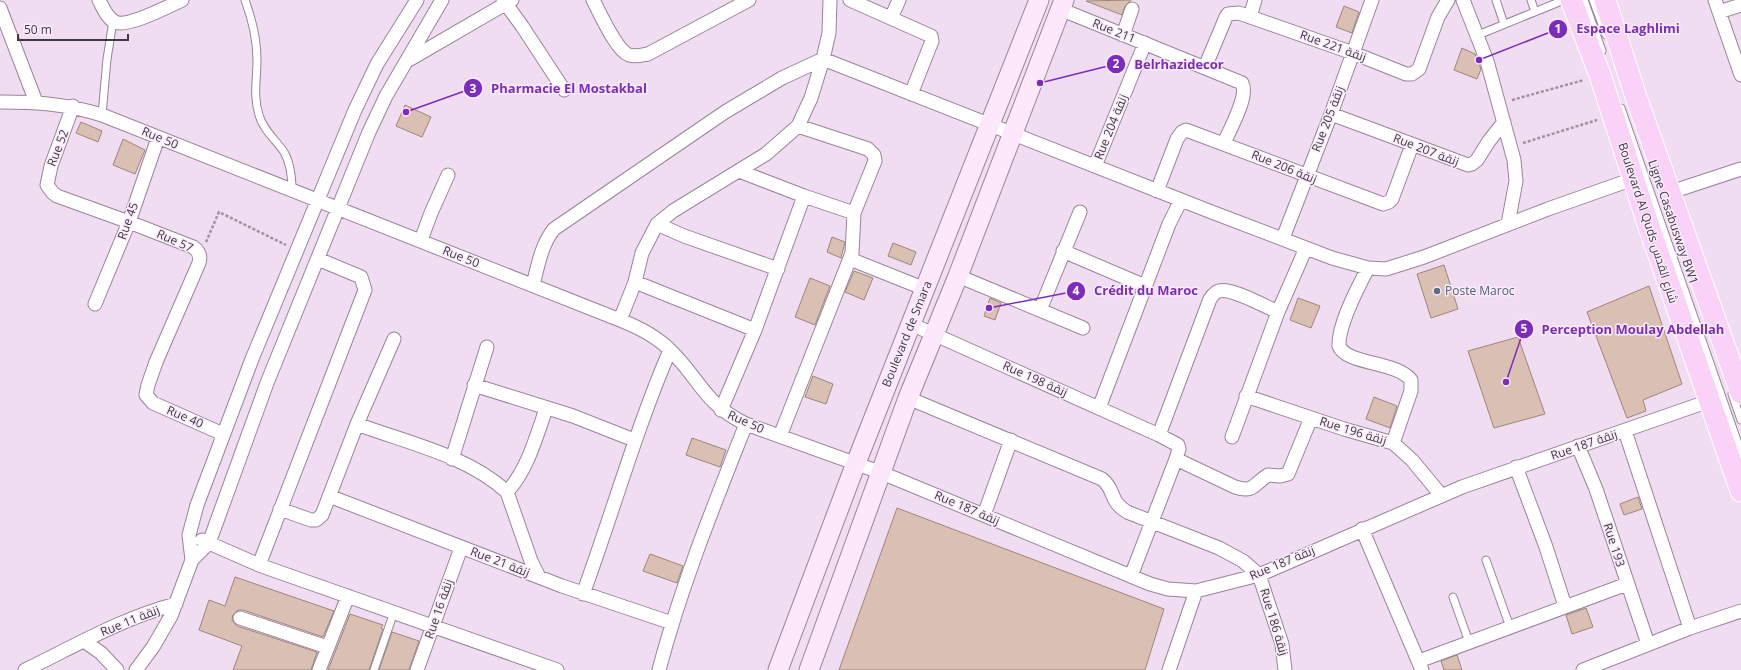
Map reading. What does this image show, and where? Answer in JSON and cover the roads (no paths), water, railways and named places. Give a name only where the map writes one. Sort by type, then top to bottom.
[{"type":"main road","name":"Boulevard Al Quds شارع القدس","points":[[1571,0],[1602,68],[1615,107],[1633,179],[1741,491]]},
{"type":"main road","points":[[1605,0],[1668,198],[1735,389]]},
{"type":"street","points":[[99,0],[109,18],[120,24],[130,22],[182,0]]},
{"type":"street","points":[[192,560],[189,535],[197,505],[252,359],[316,200],[366,86],[388,46],[417,0]]},
{"type":"street","points":[[136,670],[153,647],[176,604],[192,560],[209,543],[267,382],[338,208],[386,96],[442,0]]},
{"type":"street","points":[[593,0],[618,45],[629,55],[635,56],[648,54],[749,0]]},
{"type":"street","points":[[620,320],[635,282],[642,253],[657,224],[673,211],[766,154],[798,126],[811,98],[824,59],[829,33],[830,0]]},
{"type":"street","points":[[850,0],[927,32],[932,38],[911,94]]},
{"type":"street","points":[[891,18],[899,0]]},
{"type":"street","name":"Boulevard de Smara","points":[[778,670],[856,462],[1039,0]]},
{"type":"street","points":[[1250,16],[1255,0]]},
{"type":"street","name":"Rue 205 زنقة","points":[[1283,238],[1332,114],[1372,0]]},
{"type":"street","name":"Rue 221 زنقة","points":[[1205,67],[1226,17],[1233,13],[1250,16],[1353,53],[1406,74],[1416,73],[1438,17],[1448,0]]},
{"type":"street","points":[[1463,0],[1478,35],[1512,147],[1516,181],[1508,224]]},
{"type":"street","points":[[405,62],[507,1],[564,90]]},
{"type":"street","points":[[808,670],[882,473],[908,398],[958,276],[1062,4]]},
{"type":"street","name":"Rue 211","points":[[1062,4],[1123,35],[1242,82],[1245,91],[1244,98],[1224,143]]},
{"type":"street","points":[[1741,5],[1717,6],[1741,75]]},
{"type":"street","points":[[0,8],[36,102]]},
{"type":"street","points":[[1123,35],[1132,9]]},
{"type":"street","name":"Rue 204 زنقة","points":[[1095,166],[1145,43]]},
{"type":"street","points":[[533,286],[547,237],[554,229],[724,112],[782,78],[824,59],[1180,200],[1343,262],[1368,268],[1386,269],[1396,267],[1508,224],[1633,179]]},
{"type":"street","name":"Rue 50","points":[[1,102],[36,102],[74,106],[102,115],[620,320],[645,331],[670,350],[703,392],[721,410],[746,424],[856,462]]},
{"type":"street","name":"Rue 52","points":[[50,190],[47,185],[48,175],[74,106]]},
{"type":"street","name":"Rue 207 زنقة","points":[[1332,114],[1464,164],[1472,164],[1477,160],[1489,141],[1504,122]]},
{"type":"street","points":[[780,436],[838,286],[850,259],[854,246],[854,213],[875,166],[874,155],[868,150],[798,126]]},
{"type":"street","name":"Rue 206 زنقة","points":[[1157,191],[1177,139],[1182,132],[1191,131],[1306,177],[1377,203],[1386,204],[1392,199],[1412,145]]},
{"type":"street","name":"Rue 45","points":[[95,304],[129,222],[158,138]]},
{"type":"street","points":[[1668,198],[1741,169]]},
{"type":"street","points":[[739,171],[854,213]]},
{"type":"street","points":[[421,240],[448,175]]},
{"type":"street","name":"Rue 57","points":[[50,190],[62,198],[193,247],[200,255],[198,266],[148,385],[146,394],[148,398]]},
{"type":"street","points":[[721,410],[755,330],[804,196]]},
{"type":"street","points":[[1099,408],[1144,286],[1180,200]]},
{"type":"street","points":[[1040,310],[1080,212]]},
{"type":"street","points":[[657,224],[684,236],[778,269]]},
{"type":"street","points":[[1232,437],[1278,312],[1306,248]]},
{"type":"street","points":[[1063,251],[1144,286]]},
{"type":"street","points":[[259,565],[365,290],[361,278],[318,259]]},
{"type":"street","points":[[850,259],[925,289]]},
{"type":"street","points":[[1368,268],[1348,313],[1341,332],[1339,346],[1341,351],[1345,354],[1402,372],[1411,380],[1411,391],[1392,443]]},
{"type":"street","points":[[958,276],[1083,328]]},
{"type":"street","points":[[635,282],[755,330]]},
{"type":"street","points":[[1159,435],[1210,299],[1215,293],[1220,290],[1232,292],[1278,312]]},
{"type":"street","name":"Rue 198 زنقة","points":[[911,324],[1159,435],[1176,444],[1177,454],[1242,489],[1256,486],[1268,476],[1284,476],[1291,469],[1311,418]]},
{"type":"street","points":[[280,509],[311,520],[316,520],[322,514],[357,424],[394,339]]},
{"type":"street","points":[[452,459],[487,347]]},
{"type":"street","points":[[583,594],[634,440],[670,350]]},
{"type":"street","points":[[474,385],[593,423],[634,440]]},
{"type":"street","name":"Rue 196 زنقة","points":[[1246,396],[1392,443],[1412,460],[1441,495]]},
{"type":"street","name":"Rue 40","points":[[148,398],[153,403],[223,434]]},
{"type":"street","points":[[908,398],[1102,479],[1109,486],[1117,505],[1127,512],[1219,548],[1243,562],[1259,575]]},
{"type":"street","name":"Rue 187 زنقة","points":[[856,462],[1131,576],[1168,589],[1196,591],[1259,575],[1441,495],[1516,467],[1625,431],[1709,401]]},
{"type":"street","points":[[507,492],[519,477],[525,465],[546,409]]},
{"type":"street","points":[[357,424],[452,459],[484,474],[507,492],[531,561],[539,577]]},
{"type":"street","points":[[659,670],[672,623],[708,520],[746,424]]},
{"type":"street","points":[[1625,431],[1690,628]]},
{"type":"street","points":[[984,515],[1011,440]]},
{"type":"street","name":"Rue 193","points":[[1578,446],[1596,489],[1626,584],[1648,644]]},
{"type":"street","points":[[1131,576],[1177,454]]},
{"type":"street","points":[[1516,467],[1546,547],[1565,606]]},
{"type":"street","name":"Rue 21 زنقة","points":[[329,496],[583,594],[672,623]]},
{"type":"street","points":[[1362,529],[1420,666],[1470,642],[1626,584]]},
{"type":"street","points":[[189,535],[259,565],[394,612],[433,628],[557,670]]},
{"type":"street","name":"Rue 16 زنقة","points":[[418,670],[461,548]]},
{"type":"street","name":"Rue 186 زنقة","points":[[1259,575],[1282,644],[1285,670]]},
{"type":"street","points":[[1169,670],[1196,591]]},
{"type":"street","points":[[319,670],[348,596]]},
{"type":"street","name":"Rue 11 زنقة","points":[[25,670],[136,616],[176,604]]},
{"type":"street","points":[[1583,670],[1690,628],[1741,611]]},
{"type":"street","points":[[240,618],[327,647]]},
{"type":"street","name":"Rue 11 زنقة","points":[[84,642],[101,653],[117,670]]},
{"type":"lane","points":[[245,0],[255,37],[257,59],[255,94],[259,116],[265,129],[284,153],[292,174],[292,191]]},
{"type":"lane","points":[[1496,0],[1504,24]]},
{"type":"lane","points":[[1531,0],[1535,12]]},
{"type":"lane","points":[[1478,35],[1564,0]]},
{"type":"lane","points":[[1584,0],[1602,68]]},
{"type":"lane","points":[[1593,0],[1609,44]]},
{"type":"lane","points":[[102,115],[107,59],[113,21]]},
{"type":"lane","name":"Ligne Casabusway BW1","points":[[1622,81],[1668,198]]},
{"type":"lane","name":"Ligne Casabusway BW1","points":[[1615,107],[1741,452]]},
{"type":"lane","points":[[1735,389],[1741,420]]},
{"type":"lane","points":[[1486,560],[1510,627]]},
{"type":"lane","points":[[1454,597],[1470,642]]},
{"type":"lane","points":[[374,670],[394,612]]},
{"type":"place","name":"Espace Laghlimi","points":[[1479,60]]},
{"type":"place","name":"Belrhazidecor","points":[[1040,83]]},
{"type":"place","name":"Pharmacie El Mostakbal","points":[[406,112]]},
{"type":"place","name":"Poste Maroc","points":[[1437,291]]},
{"type":"place","name":"Crédit du Maroc","points":[[989,308]]},
{"type":"place","name":"Perception Moulay Abdellah","points":[[1506,382]]}]
